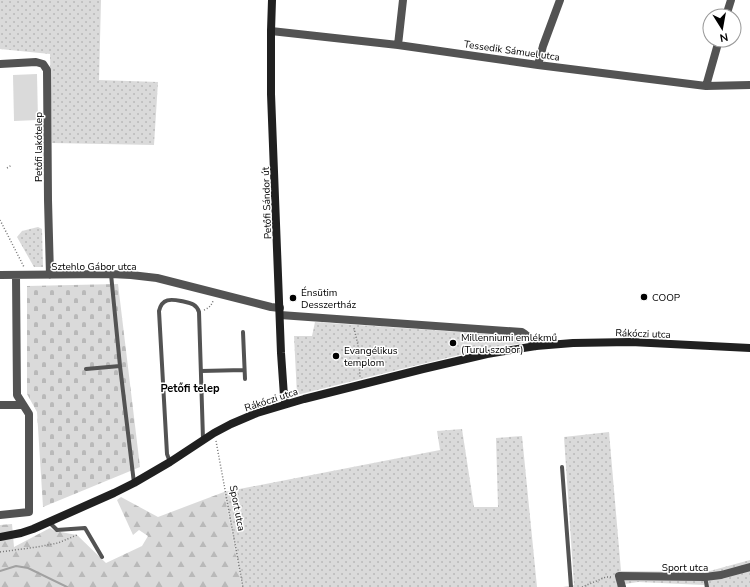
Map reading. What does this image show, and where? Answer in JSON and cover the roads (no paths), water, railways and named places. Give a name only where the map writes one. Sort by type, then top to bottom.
[{"type":"main road","name":"Petőfi Sándor út","points":[[272,0],[271,94],[281,353],[284,396],[286,404]]},
{"type":"main road","name":"Rákóczi utca","points":[[0,537],[33,529],[114,493],[170,462],[203,439],[257,413],[286,404],[423,369],[487,354],[536,346],[573,343],[631,342],[750,348]]},
{"type":"street","points":[[398,44],[403,0]]},
{"type":"street","points":[[538,64],[560,0]]},
{"type":"street","name":"Tessedik Sámuel utca","points":[[271,31],[398,44],[706,86],[750,84]]},
{"type":"street","points":[[706,86],[717,48]]},
{"type":"street","name":"Petőfi lakótelep","points":[[0,64],[36,62],[43,64],[47,70],[50,275]]},
{"type":"street","name":"Sztehlo Gábor utca","points":[[0,276],[111,274],[150,277],[271,307],[280,312]]},
{"type":"street","points":[[14,405],[17,395],[16,276]]},
{"type":"street","points":[[280,312],[352,320],[522,332],[526,334],[536,346]]},
{"type":"street","points":[[0,515],[29,512],[29,414],[17,395]]},
{"type":"street","points":[[0,406],[23,405]]},
{"type":"street","name":"Sport utca","points":[[622,587],[619,576],[705,578],[750,567]]},
{"type":"lane","points":[[111,274],[134,483]]},
{"type":"lane","points":[[170,462],[167,454],[159,311],[164,302],[173,299],[193,304],[200,312],[203,439]]},
{"type":"lane","points":[[243,332],[244,379]]},
{"type":"lane","points":[[86,369],[120,366]]},
{"type":"lane","points":[[201,372],[244,370]]},
{"type":"lane","points":[[562,467],[571,587]]},
{"type":"lane","points":[[48,522],[57,530],[85,528],[102,557]]},
{"type":"lane","points":[[705,578],[707,587]]},
{"type":"waterway","points":[[0,571],[16,566],[28,568],[67,587]]},
{"type":"place","name":"COOP","points":[[644,297]]},
{"type":"place","name":"Énsütim Desszertház","points":[[293,298]]},
{"type":"place","name":"Millenniumi emlékmű (Turul szobor)","points":[[453,343]]},
{"type":"place","name":"Evangélikus templom","points":[[336,356]]},
{"type":"district","name":"Petőfi telep","points":[[190,388]]}]
